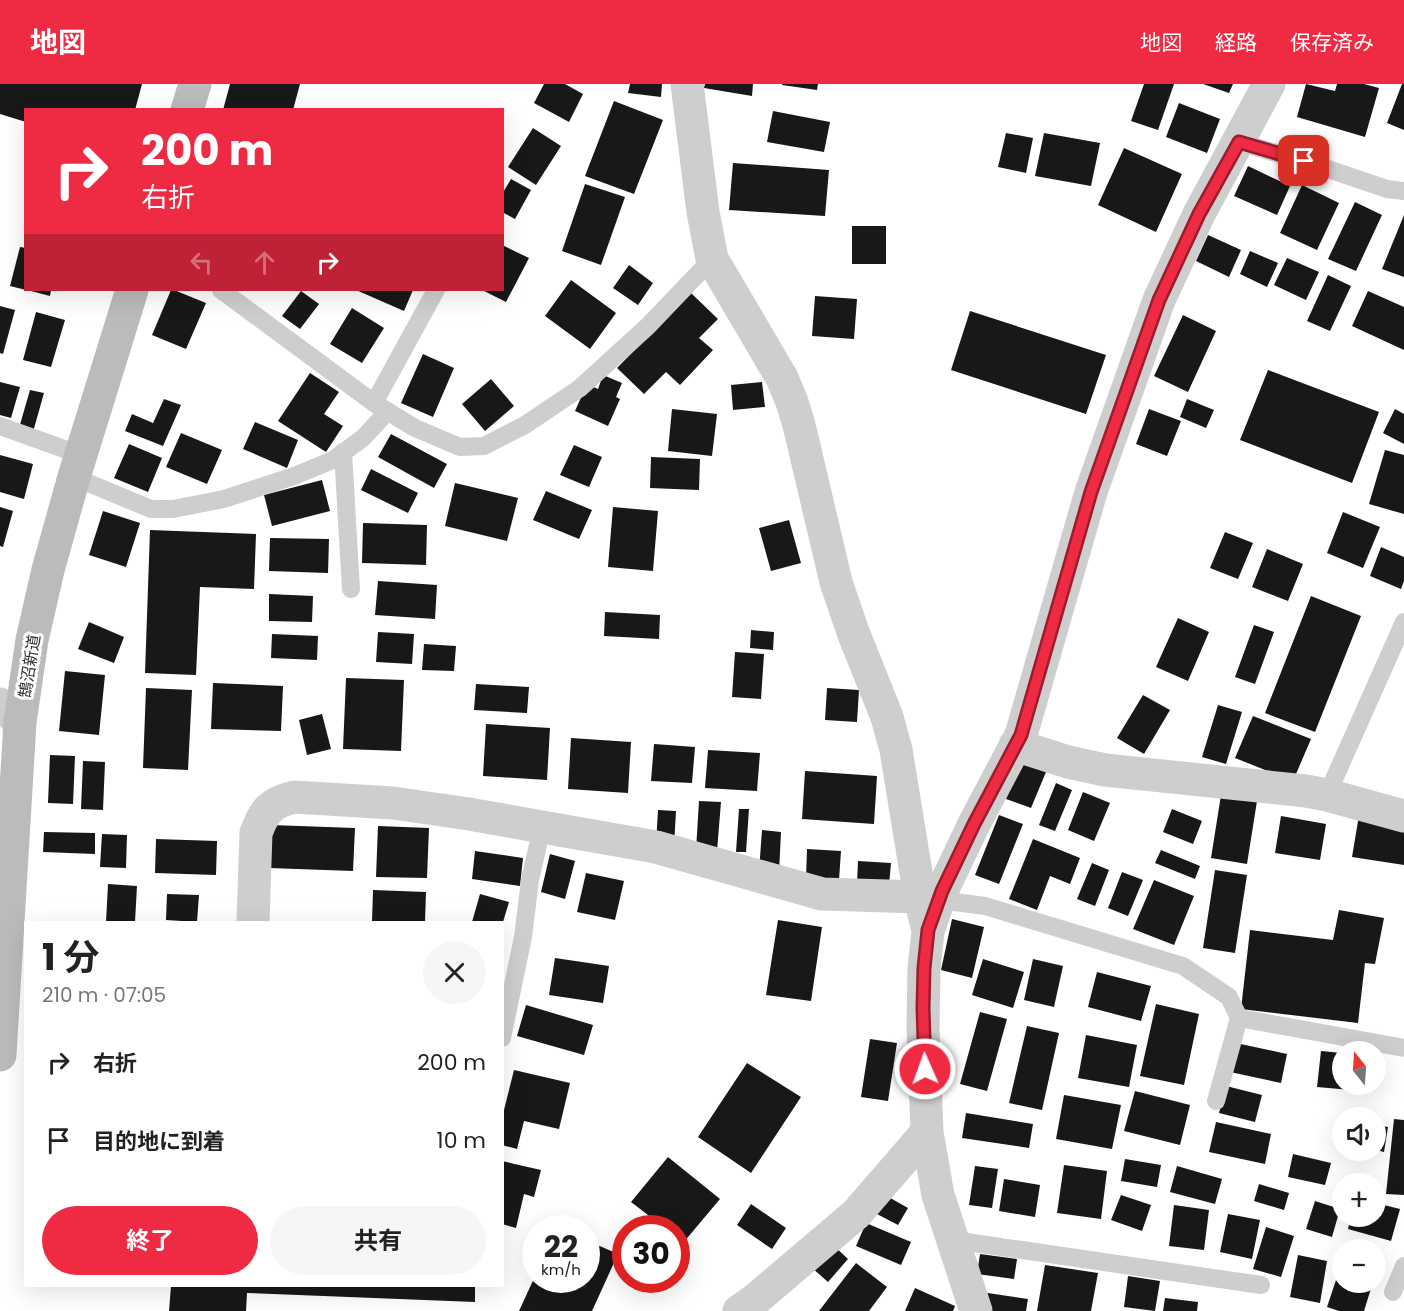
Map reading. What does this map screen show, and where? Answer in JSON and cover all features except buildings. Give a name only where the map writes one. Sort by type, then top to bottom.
[{"type":"street","points":[[188,108],[195,84]]},
{"type":"street","points":[[687,84],[703,213],[712,258],[782,378],[792,402],[836,582],[887,717],[896,750],[929,898],[923,1027],[927,1132],[938,1195],[976,1311]]},
{"type":"street","points":[[253,921],[256,833],[267,809],[281,800],[294,797],[393,803],[656,847],[822,894],[929,898],[942,891],[1021,735],[1091,492],[1159,300],[1199,214],[1269,84]]},
{"type":"street","name":"鵠沼新道","points":[[0,1055],[16,931],[10,713],[32,640],[48,570],[132,291]]},
{"type":"street","points":[[1015,746],[1068,762],[1105,770],[1306,791],[1404,816]]},
{"type":"street","points":[[749,1307],[856,1214],[927,1132]]},
{"type":"lane","points":[[1239,142],[1387,189],[1404,191]]},
{"type":"lane","points":[[222,291],[381,407],[415,428],[460,447],[484,446],[525,425],[580,388],[648,326],[712,258]]},
{"type":"lane","points":[[0,426],[78,466],[151,508],[173,509],[224,499],[294,476],[333,460],[363,438],[381,407],[436,291]]},
{"type":"lane","points":[[343,452],[351,588]]},
{"type":"lane","points":[[1327,795],[1404,622]]},
{"type":"lane","points":[[504,1028],[523,937],[530,880],[542,827]]},
{"type":"lane","points":[[929,898],[985,906],[1183,966],[1229,997],[1239,1018],[1216,1101]]},
{"type":"lane","points":[[1239,1018],[1404,1048]]},
{"type":"lane","points":[[953,1240],[1261,1285]]},
{"type":"lane","points":[[1393,1292],[1404,1266]]},
{"type":"route","points":[[925,1069],[923,1008],[928,930],[942,891],[1021,735],[1091,492],[1159,300],[1199,214],[1239,142],[1304,161]]}]
